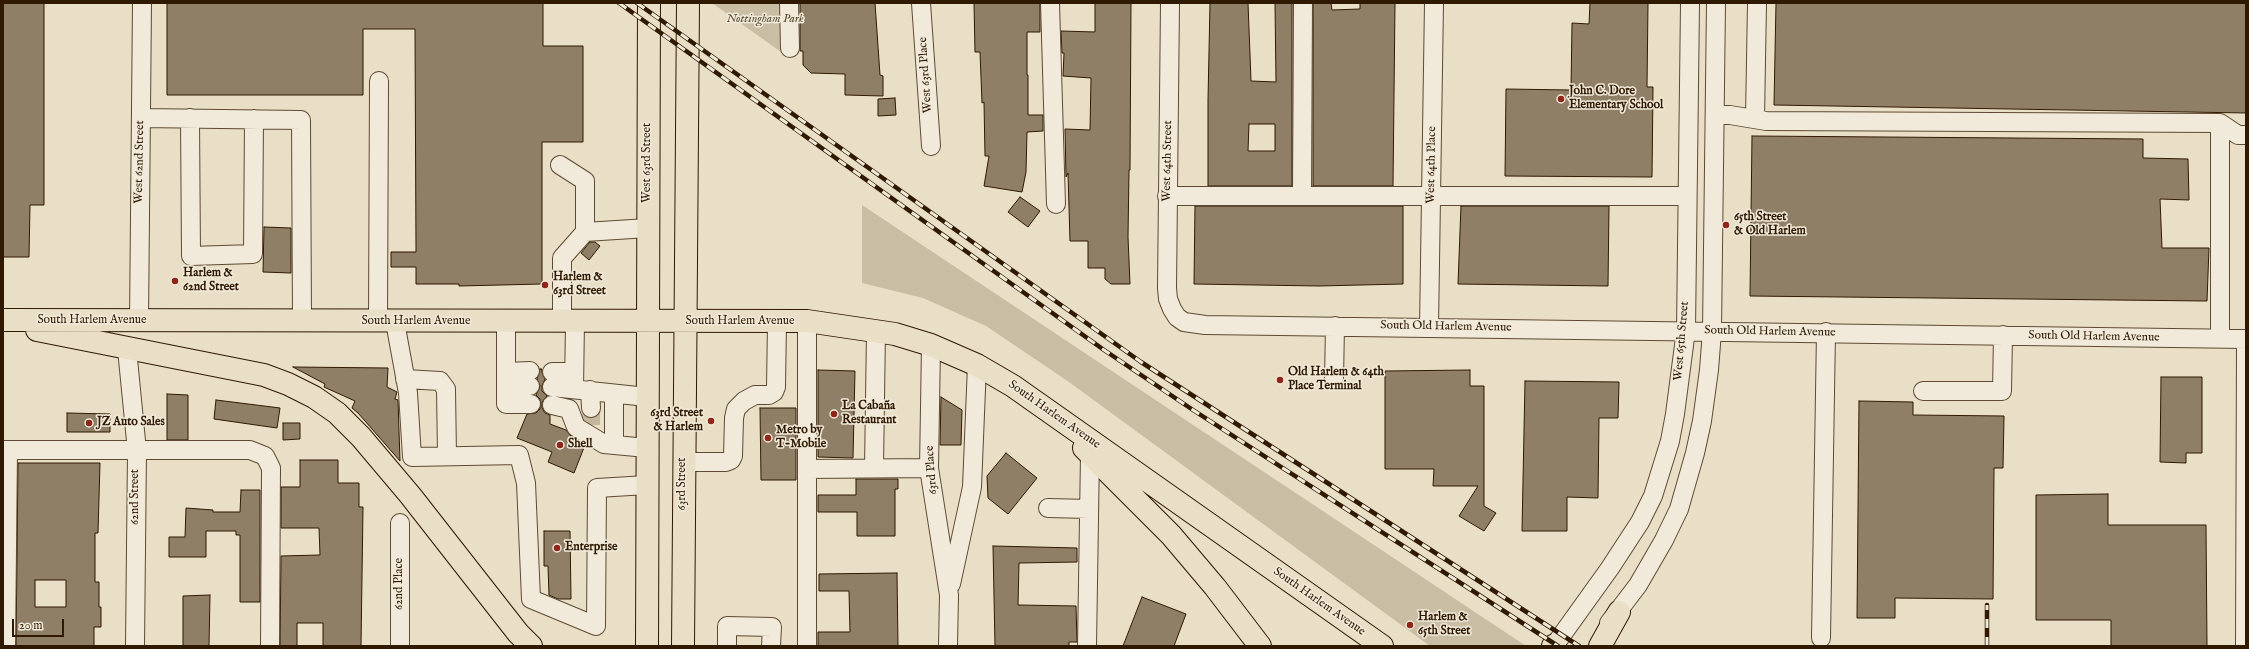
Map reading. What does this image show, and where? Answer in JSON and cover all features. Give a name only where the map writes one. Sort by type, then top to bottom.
[{"type":"main road","name":"West 63rd Street","points":[[647,323],[650,3]]},
{"type":"main road","points":[[684,322],[688,3]]},
{"type":"main road","points":[[3,321],[127,349],[264,376],[288,384],[337,413],[361,437],[410,495],[518,633],[531,646]]},
{"type":"main road","name":"South Harlem Avenue","points":[[3,321],[807,322],[876,331],[931,345],[977,365],[1013,386],[1382,646]]},
{"type":"main road","name":"63rd Street","points":[[682,646],[684,322]]},
{"type":"main road","points":[[647,323],[647,646]]},
{"type":"main road","points":[[1052,413],[1090,454],[1171,535],[1215,587],[1260,646]]},
{"type":"main road","points":[[1600,646],[1619,612]]},
{"type":"main road","points":[[670,646],[683,619]]},
{"type":"street","name":"West 62nd Street","points":[[139,321],[142,3]]},
{"type":"street","points":[[788,3],[790,48]]},
{"type":"street","name":"West 63rd Place","points":[[920,3],[931,146]]},
{"type":"street","points":[[1050,3],[1056,204]]},
{"type":"street","name":"West 64th Street","points":[[1170,3],[1167,196],[1168,299],[1177,317]]},
{"type":"street","points":[[1302,196],[1303,3]]},
{"type":"street","name":"West 64th Place","points":[[1430,327],[1434,3]]},
{"type":"street","name":"West 65th Street","points":[[1554,646],[1621,552],[1640,522],[1653,496],[1670,440],[1675,414],[1686,330],[1690,3]]},
{"type":"street","points":[[1589,646],[1619,612],[1664,540],[1679,509],[1695,453],[1702,421],[1712,331],[1716,3]]},
{"type":"street","points":[[1755,118],[1756,3]]},
{"type":"street","points":[[380,82],[386,322],[405,379],[412,457],[519,455],[526,483],[531,599],[596,626],[597,488],[647,485]]},
{"type":"street","points":[[1715,115],[1755,118],[1766,121],[2220,123],[2238,134],[2246,135]]},
{"type":"street","points":[[141,118],[301,120],[302,321]]},
{"type":"street","points":[[190,118],[191,256],[254,254],[254,119]]},
{"type":"street","points":[[2220,123],[2220,338]]},
{"type":"street","points":[[560,166],[585,181],[585,232],[562,258],[569,322],[580,384],[591,424],[604,444],[647,448]]},
{"type":"street","points":[[1167,196],[1687,196]]},
{"type":"street","points":[[585,232],[648,228]]},
{"type":"street","name":"South Old Harlem Avenue","points":[[1177,317],[1184,322],[1205,326],[1686,330],[2246,339]]},
{"type":"street","points":[[506,322],[506,404],[531,404]]},
{"type":"street","points":[[683,462],[726,462],[731,460],[733,456],[734,418],[736,409],[744,401],[755,395],[769,395],[774,392],[776,387],[777,322]]},
{"type":"street","points":[[807,322],[807,646]]},
{"type":"street","points":[[1334,379],[1335,326]]},
{"type":"street","points":[[874,468],[876,331]]},
{"type":"street","points":[[1821,638],[1826,332]]},
{"type":"street","points":[[1923,391],[2002,392],[2003,335]]},
{"type":"street","name":"63rd Place","points":[[931,345],[929,468],[949,595],[948,646]]},
{"type":"street","points":[[2245,646],[2246,345]]},
{"type":"street","name":"62nd Street","points":[[127,349],[136,451],[135,646]]},
{"type":"street","name":"63rd Place","points":[[949,595],[972,486],[977,365]]},
{"type":"street","points":[[405,379],[440,381],[446,389],[447,456]]},
{"type":"street","points":[[506,379],[530,379]]},
{"type":"street","points":[[552,379],[580,384],[614,394],[647,397]]},
{"type":"street","points":[[614,394],[614,445]]},
{"type":"street","points":[[552,405],[569,409],[576,427],[591,424]]},
{"type":"street","points":[[6,646],[5,450],[250,450],[265,456],[269,462],[270,646]]},
{"type":"street","points":[[1087,646],[1090,454]]},
{"type":"street","points":[[807,469],[929,468]]},
{"type":"street","points":[[1048,508],[1089,509]]},
{"type":"street","name":"62nd Place","points":[[400,523],[400,646]]},
{"type":"street","points":[[727,646],[727,626],[772,627],[771,646]]},
{"type":"green space","name":"Nottingham Park","points":[[712,3],[783,3],[784,54]]},
{"type":"green space","points":[[862,205],[1526,646],[1430,646],[1069,382],[986,326],[923,298],[862,283]]},
{"type":"building","points":[[3,3],[44,3],[44,205],[30,205],[29,257],[3,257]]},
{"type":"building","points":[[167,3],[543,3],[543,46],[583,46],[583,142],[542,142],[542,284],[459,286],[459,284],[416,284],[416,267],[391,267],[391,252],[416,252],[415,29],[363,29],[363,95],[167,95]]},
{"type":"building","points":[[800,3],[875,3],[880,75],[883,76],[883,96],[845,95],[845,74],[811,73],[803,65],[803,51],[800,51]]},
{"type":"building","points":[[974,3],[1040,3],[1040,32],[1027,32],[1027,75],[1028,115],[1043,115],[1043,131],[1027,132],[1026,172],[1022,192],[984,186],[989,156],[985,156],[984,102],[982,103],[980,52],[975,52]]},
{"type":"building","points":[[1095,3],[1131,3],[1128,237],[1130,284],[1111,284],[1105,279],[1105,268],[1088,268],[1088,241],[1070,241],[1065,129],[1090,130],[1091,78],[1063,76],[1064,53],[1062,53],[1061,31],[1095,32]]},
{"type":"building","points":[[1210,3],[1248,3],[1251,81],[1276,82],[1275,3],[1292,3],[1292,186],[1208,186]],"holes":[[[1249,124],[1275,124],[1275,151],[1248,151]]]},
{"type":"building","points":[[1313,3],[1331,3],[1332,10],[1360,9],[1360,3],[1395,3],[1393,186],[1313,186]]},
{"type":"building","points":[[1590,3],[1648,3],[1647,87],[1653,87],[1652,177],[1505,176],[1506,89],[1571,90],[1572,23],[1589,24]]},
{"type":"building","points":[[1776,3],[2246,3],[2246,113],[1774,105]]},
{"type":"building","points":[[895,98],[896,115],[878,116],[878,99]]},
{"type":"building","points":[[1752,136],[2143,139],[2143,158],[2188,159],[2189,200],[2160,199],[2162,248],[2209,248],[2207,301],[1750,296]]},
{"type":"building","points":[[1020,197],[1040,211],[1028,227],[1008,212]]},
{"type":"building","points":[[1195,206],[1403,206],[1403,284],[1319,286],[1194,284]]},
{"type":"building","points":[[1461,206],[1609,206],[1608,286],[1458,284]]},
{"type":"building","points":[[264,227],[291,228],[291,273],[263,272]]},
{"type":"building","points":[[590,242],[595,242],[600,246],[589,260],[581,253]]},
{"type":"building","points":[[293,367],[388,368],[387,387],[397,392],[395,399],[398,400],[400,461],[352,408],[355,401],[324,387],[325,384]]},
{"type":"building","name":"Shell","points":[[540,369],[542,369],[545,379],[542,386],[542,391],[547,396],[542,402],[542,408],[545,413],[550,415],[550,424],[566,430],[571,436],[585,445],[574,473],[548,462],[552,452],[517,438],[527,414],[536,413],[540,409],[540,399],[536,395],[540,386],[537,379]]},
{"type":"building","name":"La Cabaña Restaurant","points":[[818,370],[855,371],[853,458],[818,457]]},
{"type":"building","points":[[1470,370],[1470,386],[1484,386],[1484,506],[1496,513],[1484,531],[1459,516],[1478,486],[1433,486],[1434,469],[1385,469],[1385,371]]},
{"type":"building","points":[[2161,377],[2202,377],[2202,453],[2186,453],[2186,463],[2160,462]]},
{"type":"building","points":[[1525,381],[1619,382],[1618,418],[1599,418],[1598,498],[1567,497],[1567,531],[1522,531]]},
{"type":"building","points":[[167,394],[188,395],[188,440],[167,440]]},
{"type":"building","points":[[941,397],[962,410],[961,445],[940,445]]},
{"type":"building","points":[[216,400],[280,408],[277,428],[214,419]]},
{"type":"building","points":[[1859,401],[1913,402],[1913,415],[2004,416],[2003,468],[1994,468],[1993,599],[1895,598],[1895,618],[1857,618]]},
{"type":"building","points":[[760,408],[796,408],[796,480],[761,480]]},
{"type":"building","name":"JZ Auto Sales","points":[[67,413],[110,414],[110,432],[67,432]]},
{"type":"building","points":[[283,423],[300,423],[300,439],[283,440]]},
{"type":"building","points":[[1006,453],[1037,478],[1008,514],[988,498],[987,476]]},
{"type":"building","points":[[300,460],[338,460],[338,483],[359,483],[359,507],[363,507],[361,646],[323,646],[323,623],[297,623],[297,646],[280,646],[281,556],[320,555],[319,528],[281,528],[281,487],[300,487]]},
{"type":"building","points":[[18,463],[100,463],[98,533],[95,533],[95,582],[99,582],[101,627],[94,627],[94,646],[16,646]],"holes":[[[35,580],[66,580],[66,607],[35,607]]]},
{"type":"building","points":[[856,479],[898,479],[898,489],[895,489],[895,536],[857,536],[857,512],[818,512],[818,495],[856,495]]},
{"type":"building","points":[[241,490],[260,490],[260,602],[240,602],[240,535],[236,535],[236,531],[206,531],[206,557],[169,557],[169,537],[185,537],[186,508],[213,510],[213,512],[240,512]]},
{"type":"building","points":[[2108,494],[2108,525],[2206,525],[2207,646],[2111,646],[2111,620],[2036,620],[2036,495]]},
{"type":"building","name":"Enterprise","points":[[544,531],[570,531],[571,599],[558,599],[549,595],[548,566],[544,566]]},
{"type":"building","points":[[993,546],[1077,548],[1077,562],[1019,563],[1018,605],[1076,606],[1077,642],[1069,642],[1069,646],[995,646]]},
{"type":"building","points":[[897,573],[898,646],[818,646],[818,632],[850,632],[849,591],[819,591],[819,574]]},
{"type":"building","points":[[210,595],[209,646],[183,646],[183,596]]},
{"type":"building","points":[[1142,597],[1186,614],[1174,646],[1123,646]]},
{"type":"tunnel","points":[[591,408],[591,425]]},
{"type":"railway","points":[[619,3],[1104,350],[1193,410],[1558,646]]},
{"type":"railway","points":[[637,3],[1141,362],[1579,646]]},
{"type":"railway","points":[[1987,605],[1987,646]]},
{"type":"place","name":"John C. Dore Elementary School","points":[[1561,99]]},
{"type":"place","name":"65th Street & Old Harlem","points":[[1726,225]]},
{"type":"place","name":"Harlem & 62nd Street","points":[[175,281]]},
{"type":"place","name":"Harlem & 63rd Street","points":[[545,285]]},
{"type":"place","name":"Old Harlem & 64th Place Terminal","points":[[1280,380]]},
{"type":"place","name":"La Cabaña Restaurant","points":[[834,414]]},
{"type":"place","name":"63rd Street & Harlem","points":[[711,421]]},
{"type":"place","name":"JZ Auto Sales","points":[[89,423]]},
{"type":"place","name":"Metro by T-Mobile","points":[[768,438]]},
{"type":"place","name":"Shell","points":[[560,445]]},
{"type":"place","name":"Enterprise","points":[[557,548]]},
{"type":"place","name":"Harlem & 65th Street","points":[[1410,625]]}]
